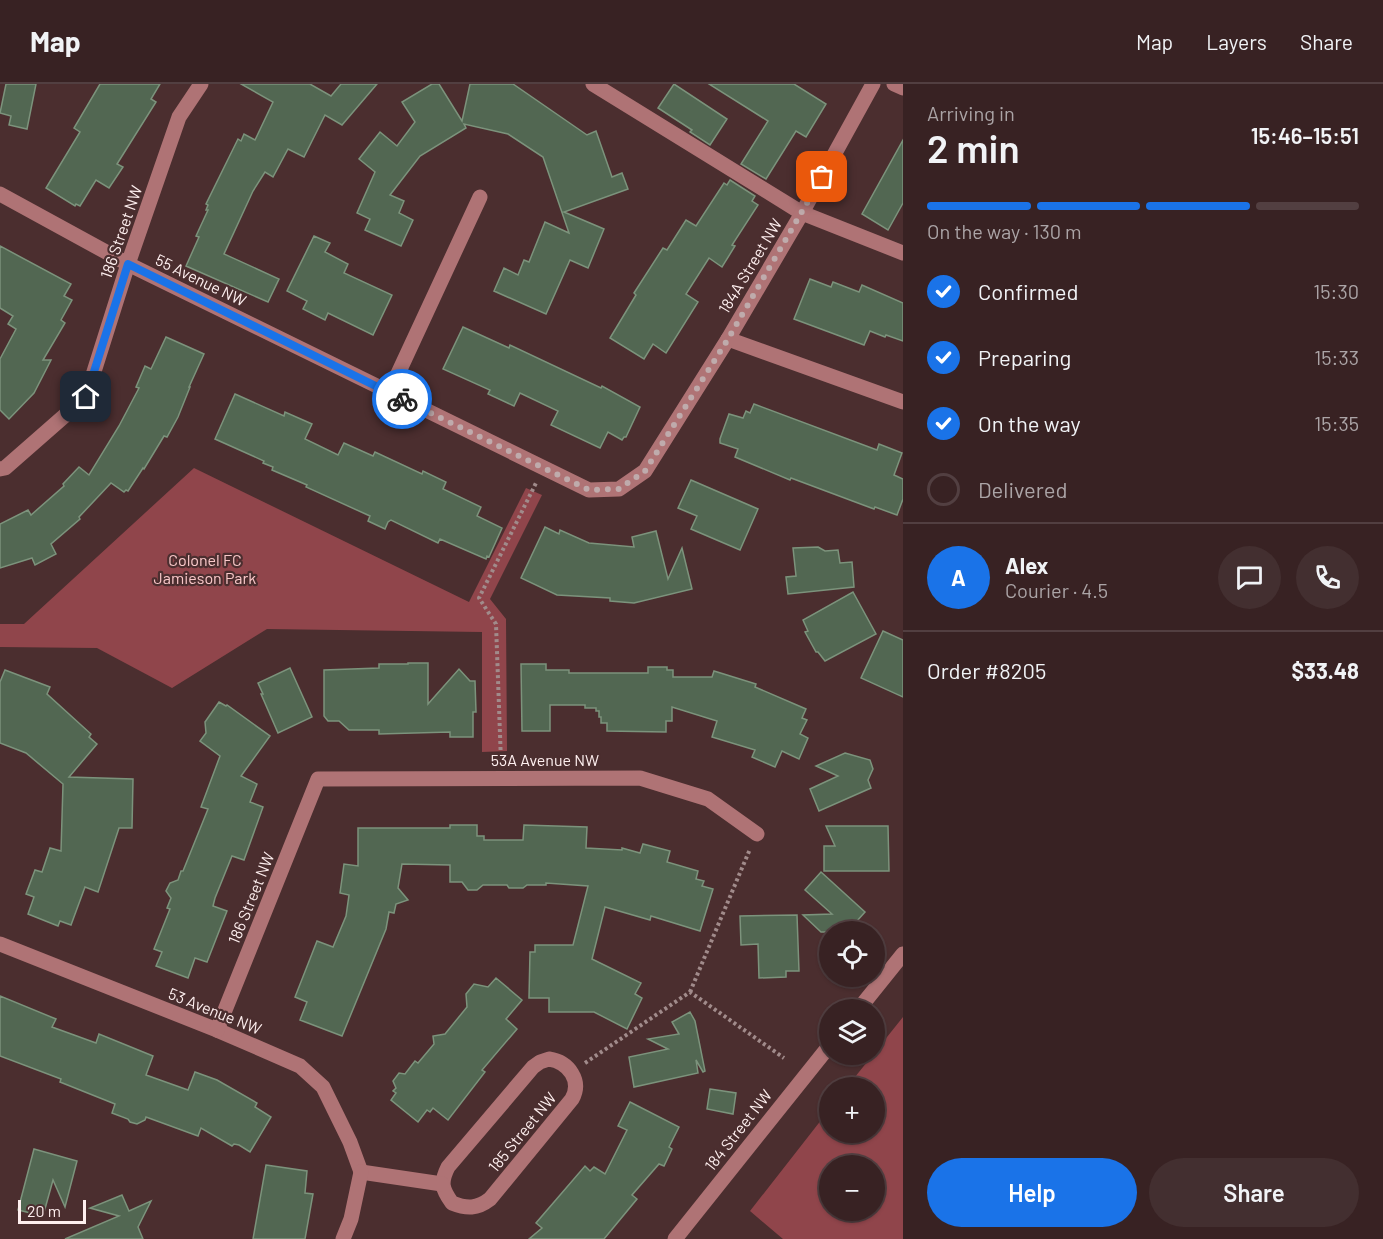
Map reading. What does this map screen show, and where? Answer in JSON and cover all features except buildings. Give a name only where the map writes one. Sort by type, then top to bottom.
[{"type":"street","name":"186 Street NW","points":[[0,469],[5,468],[86,397],[128,264],[179,117],[201,84]]},
{"type":"street","points":[[593,84],[802,213],[903,253]]},
{"type":"street","name":"184A Street NW","points":[[631,480],[645,471],[728,339],[802,213],[873,84]]},
{"type":"street","points":[[894,84],[903,88]]},
{"type":"street","name":"55 Avenue NW","points":[[1,197],[128,264],[589,490],[619,489],[631,480]]},
{"type":"street","points":[[389,393],[480,197]]},
{"type":"street","name":"184A Street NW","points":[[728,339],[903,402]]},
{"type":"street","name":"53A Avenue NW","points":[[318,779],[640,778],[708,799],[756,834]]},
{"type":"street","name":"186 Street NW","points":[[217,1030],[318,779]]},
{"type":"street","name":"53 Avenue NW","points":[[0,945],[217,1030],[300,1066],[323,1087],[350,1142],[361,1172]]},
{"type":"street","points":[[867,999],[903,954]]},
{"type":"street","name":"184 Street NW","points":[[675,1239],[819,1058]]},
{"type":"street","name":"185 Street NW","points":[[549,1059],[561,1062],[572,1072],[575,1087],[572,1099],[490,1199],[481,1206],[462,1207],[452,1203],[442,1189],[442,1184],[448,1167],[533,1067],[549,1059]]},
{"type":"street","points":[[343,1239],[351,1219],[361,1172],[442,1184]]},
{"type":"path","points":[[502,778],[496,624],[479,598],[544,468]]},
{"type":"path","points":[[572,1072],[690,992],[756,834]]},
{"type":"path","points":[[690,992],[784,1058]]},
{"type":"green space","name":"Colonel FC Jamieson Park","points":[[194,468],[469,602],[526,488],[542,495],[490,599],[506,619],[507,751],[482,752],[482,632],[267,629],[172,688],[97,648],[0,647],[0,624],[24,624]]},
{"type":"green space","points":[[903,1017],[903,1239],[783,1239],[750,1211],[819,1123],[819,1143],[885,1143],[885,1077],[855,1077],[865,1065],[885,1065],[885,1040]]},
{"type":"way so far","points":[[402,399],[589,490],[619,489],[645,471],[728,339],[822,177]]},
{"type":"route","points":[[86,397],[128,264],[402,399]]}]
